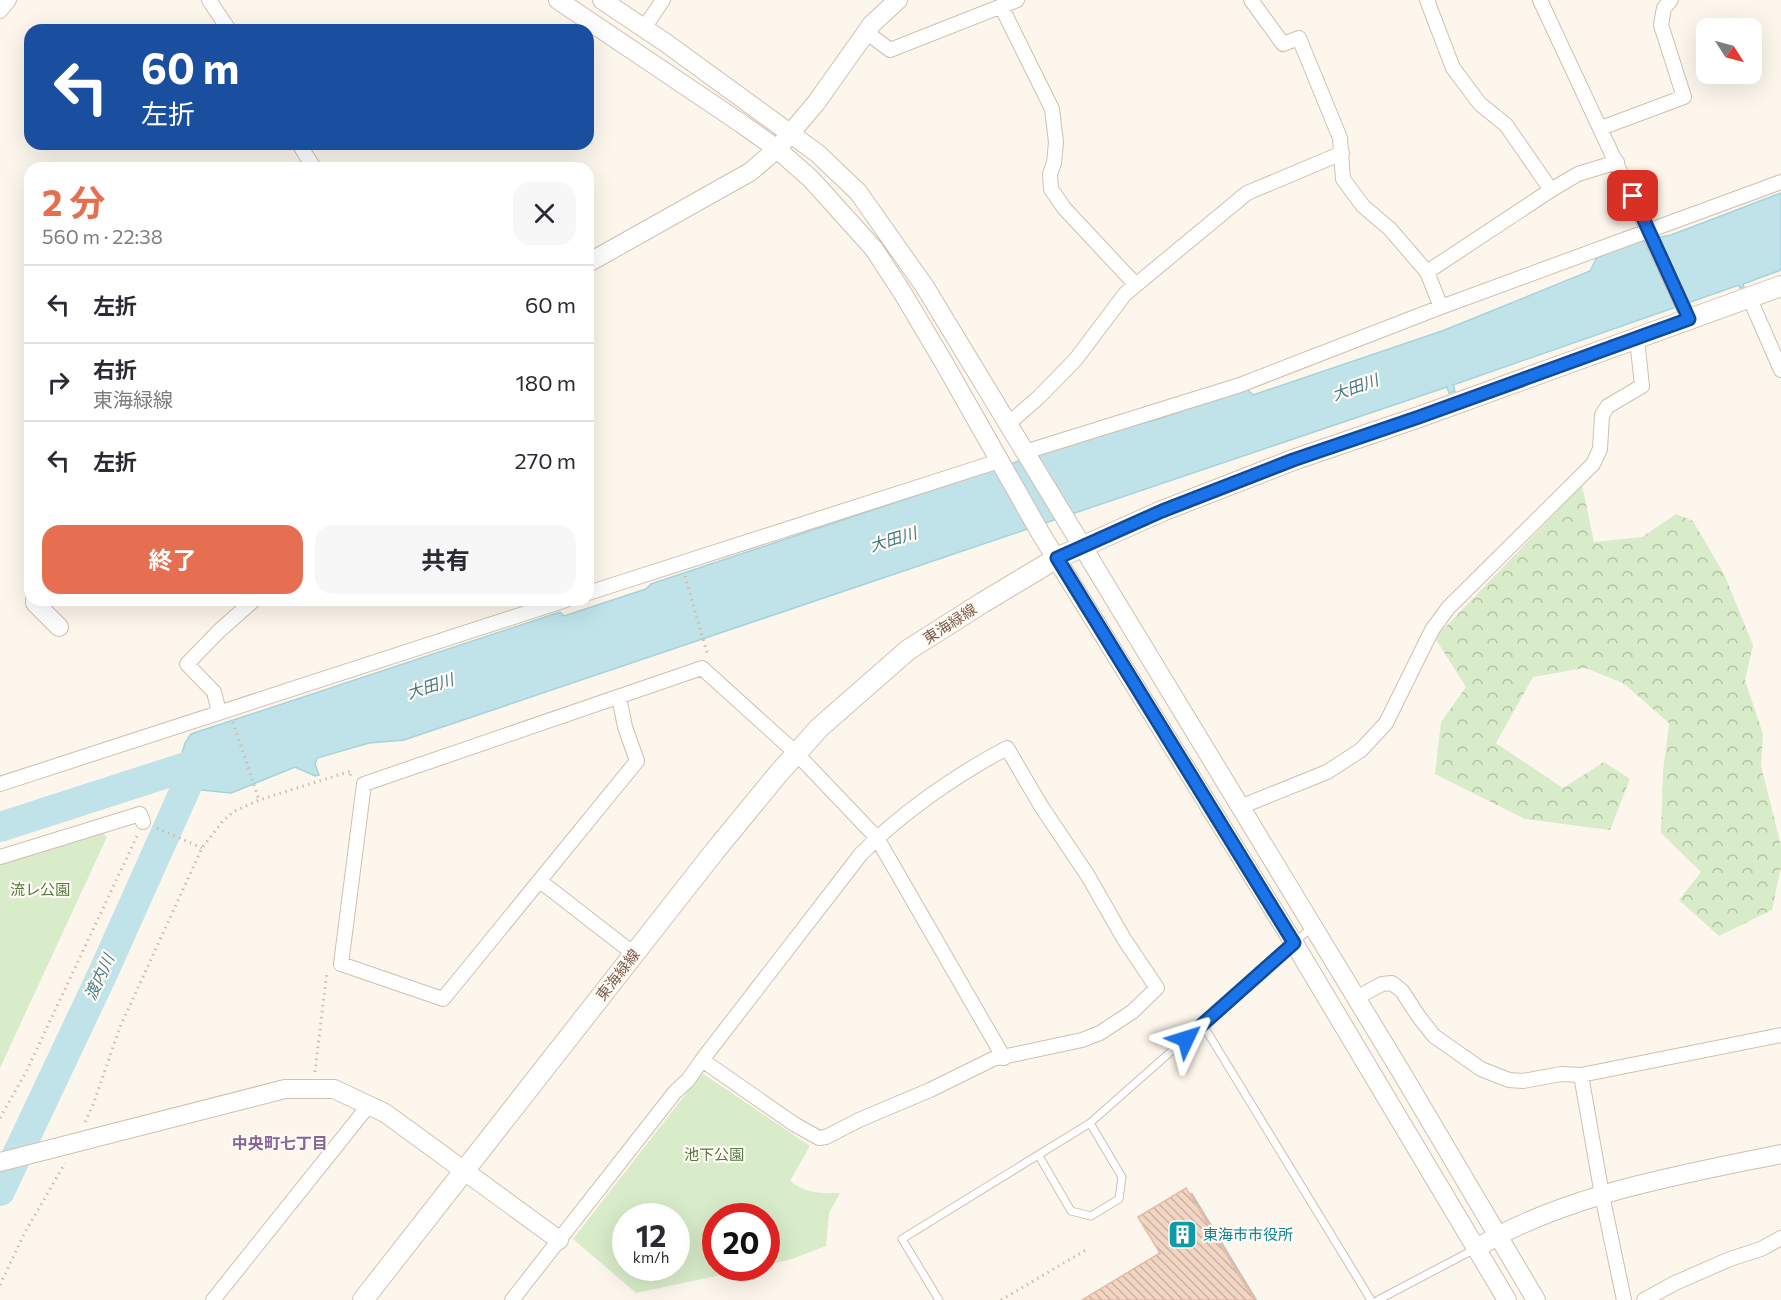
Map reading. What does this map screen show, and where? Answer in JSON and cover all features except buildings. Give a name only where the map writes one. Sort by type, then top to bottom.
[{"type":"main road","name":"東海緑線","points":[[363,1300],[714,852],[795,753],[819,728],[908,650],[1057,558],[1162,511],[1293,460],[1637,339],[1688,315],[1781,286]]},
{"type":"street","points":[[0,11],[9,0]]},
{"type":"street","points":[[209,0],[225,24]]},
{"type":"street","points":[[558,0],[594,24]]},
{"type":"street","points":[[602,0],[817,153],[858,192],[925,287],[1356,998],[1536,1300]]},
{"type":"street","points":[[644,28],[663,0]]},
{"type":"street","points":[[594,260],[750,172],[777,149],[816,103],[872,24],[898,0]]},
{"type":"street","points":[[866,32],[890,50],[1017,0]]},
{"type":"street","points":[[1251,0],[1283,44],[1299,38],[1340,138],[1343,179],[1363,206],[1390,229],[1427,272],[1441,307]]},
{"type":"street","points":[[1427,0],[1453,68],[1480,104],[1506,125],[1551,190]]},
{"type":"street","points":[[1540,0],[1688,315]]},
{"type":"street","points":[[1601,128],[1683,97],[1661,25],[1664,8],[1671,0]]},
{"type":"street","points":[[1001,6],[1052,109],[1056,142],[1054,163],[1050,174],[1051,189],[1064,208],[1136,285]]},
{"type":"street","points":[[594,24],[777,149],[811,179],[874,249],[908,302],[1041,534],[1294,943],[1507,1300]]},
{"type":"street","points":[[1008,424],[1039,397],[1076,359],[1125,294],[1247,193],[1342,153]]},
{"type":"street","points":[[1427,272],[1578,174],[1617,162]]},
{"type":"street","points":[[1027,455],[1240,385],[1441,307],[1781,182]]},
{"type":"street","points":[[1749,297],[1781,370]]},
{"type":"street","points":[[1240,807],[1327,772],[1361,750],[1386,723],[1432,630],[1448,608],[1593,464],[1600,449],[1602,415],[1608,406],[1642,386],[1637,339]]},
{"type":"street","points":[[594,591],[1001,464]]},
{"type":"street","points":[[38,606],[59,627]]},
{"type":"street","points":[[225,714],[214,692],[187,663],[247,606]]},
{"type":"street","points":[[0,784],[225,714],[548,606]]},
{"type":"street","points":[[619,697],[625,727],[637,761],[443,999],[390,983],[341,964],[364,784],[702,668],[795,753],[877,838],[1005,1058]]},
{"type":"street","points":[[512,1300],[675,1092],[688,1080],[702,1060],[861,854],[877,838],[939,789],[1006,748],[1041,806],[1088,876],[1124,939],[1157,988],[1132,1012],[1101,1034],[993,1059],[826,1137],[819,1138],[794,1124],[702,1060]]},
{"type":"street","points":[[0,857],[140,814],[145,823]]},
{"type":"street","points":[[540,881],[634,954]]},
{"type":"street","points":[[1356,998],[1382,984],[1392,983],[1402,991],[1434,1036],[1481,1069],[1509,1080],[1523,1081],[1561,1074],[1581,1075],[1781,1035]]},
{"type":"street","points":[[1581,1075],[1602,1195],[1624,1300]]},
{"type":"street","points":[[0,1162],[285,1089],[334,1089],[385,1113],[559,1240]]},
{"type":"street","points":[[213,1300],[369,1105]]},
{"type":"street","points":[[1475,1249],[1524,1222],[1583,1200],[1682,1175],[1781,1154]]},
{"type":"street","points":[[1644,1300],[1675,1283],[1730,1259],[1761,1249],[1781,1238]]},
{"type":"lane","points":[[939,1300],[902,1239],[1090,1123],[1312,927]]},
{"type":"lane","points":[[1203,1025],[1371,1300]]},
{"type":"lane","points":[[1039,1156],[1071,1210],[1091,1216],[1119,1199],[1122,1177],[1090,1123]]},
{"type":"lane","points":[[1378,1300],[1475,1249]]},
{"type":"path","points":[[682,566],[706,648]]},
{"type":"path","points":[[225,714],[259,800]]},
{"type":"path","points":[[0,1285],[24,1234],[59,1176],[70,1145],[93,1105],[120,1027],[202,848],[222,822],[233,812],[259,800],[351,771]]},
{"type":"path","points":[[0,1118],[26,1072],[145,823],[202,848]]},
{"type":"path","points":[[1001,1300],[1086,1250]]},
{"type":"green space","points":[[1582,485],[1594,542],[1642,537],[1676,514],[1693,521],[1724,574],[1753,645],[1745,680],[1763,734],[1761,766],[1781,846],[1781,867],[1772,910],[1719,936],[1679,900],[1701,872],[1661,833],[1663,772],[1669,723],[1623,683],[1585,668],[1533,677],[1496,743],[1563,788],[1604,762],[1630,779],[1610,830],[1525,819],[1435,774],[1441,722],[1466,687],[1435,638]]},
{"type":"green space","name":"流レ公園","points":[[99,829],[107,837],[0,1068],[0,862]]},
{"type":"green space","name":"池下公園","points":[[702,1073],[810,1146],[790,1181],[808,1191],[840,1193],[829,1213],[826,1246],[780,1262],[780,1203],[702,1203],[702,1279],[636,1293],[622,1281],[690,1281],[690,1203],[612,1203],[612,1272],[573,1239]]},
{"type":"water","points":[[1781,193],[1781,270],[1743,284],[1744,287],[1740,288],[1739,285],[1453,385],[1455,391],[1449,393],[1447,387],[404,740],[369,743],[317,758],[315,764],[319,775],[315,776],[295,767],[231,793],[172,787],[185,743],[191,734],[560,612],[564,616],[646,589],[651,584],[1091,437],[1158,419],[1247,389],[1253,395],[1442,331],[1590,271],[1597,257],[1629,243],[1671,235]]},
{"type":"waterway","name":"大田川","points":[[0,827],[217,757]]},
{"type":"waterway","name":"渡内川","points":[[0,1191],[103,973],[197,763]]},
{"type":"place","name":"東海市市役所","points":[[1182,1235]]},
{"type":"district","name":"中央町七丁目","points":[[280,1143]]},
{"type":"route","points":[[1186,1039],[1294,943],[1057,558],[1162,511],[1293,460],[1689,319],[1633,196]]}]
